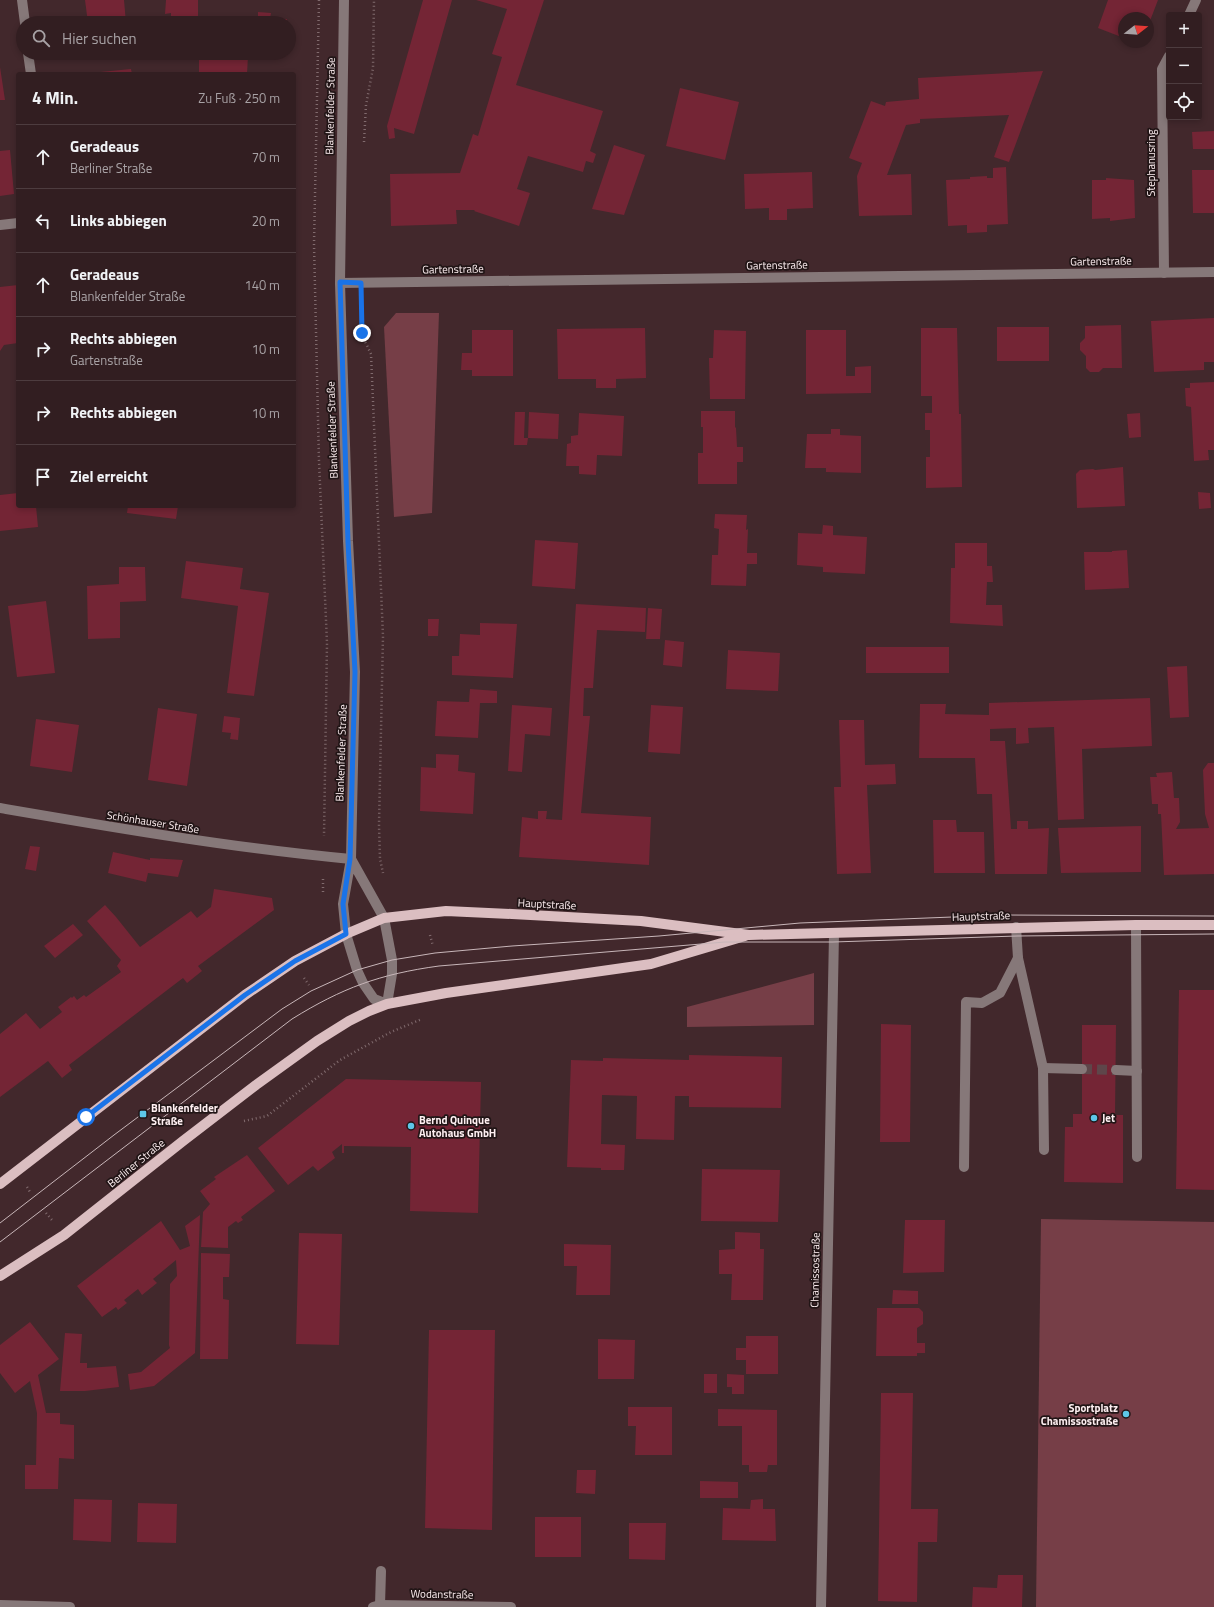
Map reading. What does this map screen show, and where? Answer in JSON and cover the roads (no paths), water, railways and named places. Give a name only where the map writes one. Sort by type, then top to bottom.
[{"type":"main road","name":"Hauptstraße","points":[[346,934],[384,918],[446,911],[641,921],[749,935],[834,934],[1016,927],[1214,925]]},
{"type":"main road","points":[[0,1184],[245,995],[295,961],[346,934]]},
{"type":"main road","name":"Hauptstraße","points":[[387,1004],[446,993],[651,964],[749,935]]},
{"type":"main road","name":"Berliner Straße","points":[[0,1276],[64,1236],[195,1132],[317,1041],[349,1021],[387,1004]]},
{"type":"street","points":[[22,0],[24,16]]},
{"type":"street","name":"Blankenfelder Straße","points":[[344,0],[340,282],[348,542],[355,672],[350,859],[343,904],[346,934],[362,983],[374,999],[387,1004]]},
{"type":"street","points":[[1190,12],[1196,0]]},
{"type":"street","points":[[29,60],[30,72]]},
{"type":"street","name":"Stephanusring","points":[[1164,272],[1162,69],[1166,62]]},
{"type":"street","points":[[0,225],[16,223]]},
{"type":"street","name":"Gartenstraße","points":[[340,282],[1214,272]]},
{"type":"street","name":"Schönhauser Straße","points":[[0,808],[193,840],[302,855],[350,859]]},
{"type":"street","points":[[350,859],[384,918],[392,960],[392,974],[387,1004]]},
{"type":"street","points":[[1136,925],[1137,1157]]},
{"type":"street","points":[[1016,927],[1018,958],[1043,1068],[1044,1150]]},
{"type":"street","name":"Chamissostraße","points":[[821,1607],[834,934]]},
{"type":"street","points":[[964,1167],[966,1002],[982,1003],[1000,993],[1018,958]]},
{"type":"street","points":[[1043,1068],[1082,1069]]},
{"type":"street","points":[[1116,1070],[1137,1071]]},
{"type":"street","points":[[376,1606],[381,1571]]},
{"type":"street","points":[[0,1605],[70,1607]]},
{"type":"street","name":"Wodanstraße","points":[[376,1606],[511,1607]]},
{"type":"tunnel","points":[[1082,1069],[1116,1070]]},
{"type":"tram line","points":[[0,1223],[282,1009],[311,991],[357,970],[392,960],[435,953],[512,946],[659,936],[800,923],[1003,915],[1214,916]]},
{"type":"tram line","points":[[0,1242],[292,1019],[310,1008],[345,991],[398,973],[439,966],[725,942],[833,942],[1017,936],[1214,934]]},
{"type":"place","name":"Blankenfelder Straße","points":[[143,1114]]},
{"type":"place","name":"Jet","points":[[1094,1118]]},
{"type":"place","name":"Bernd Quinque Autohaus GmbH","points":[[411,1126]]},
{"type":"place","name":"Sportplatz Chamissostraße","points":[[1126,1414]]}]
